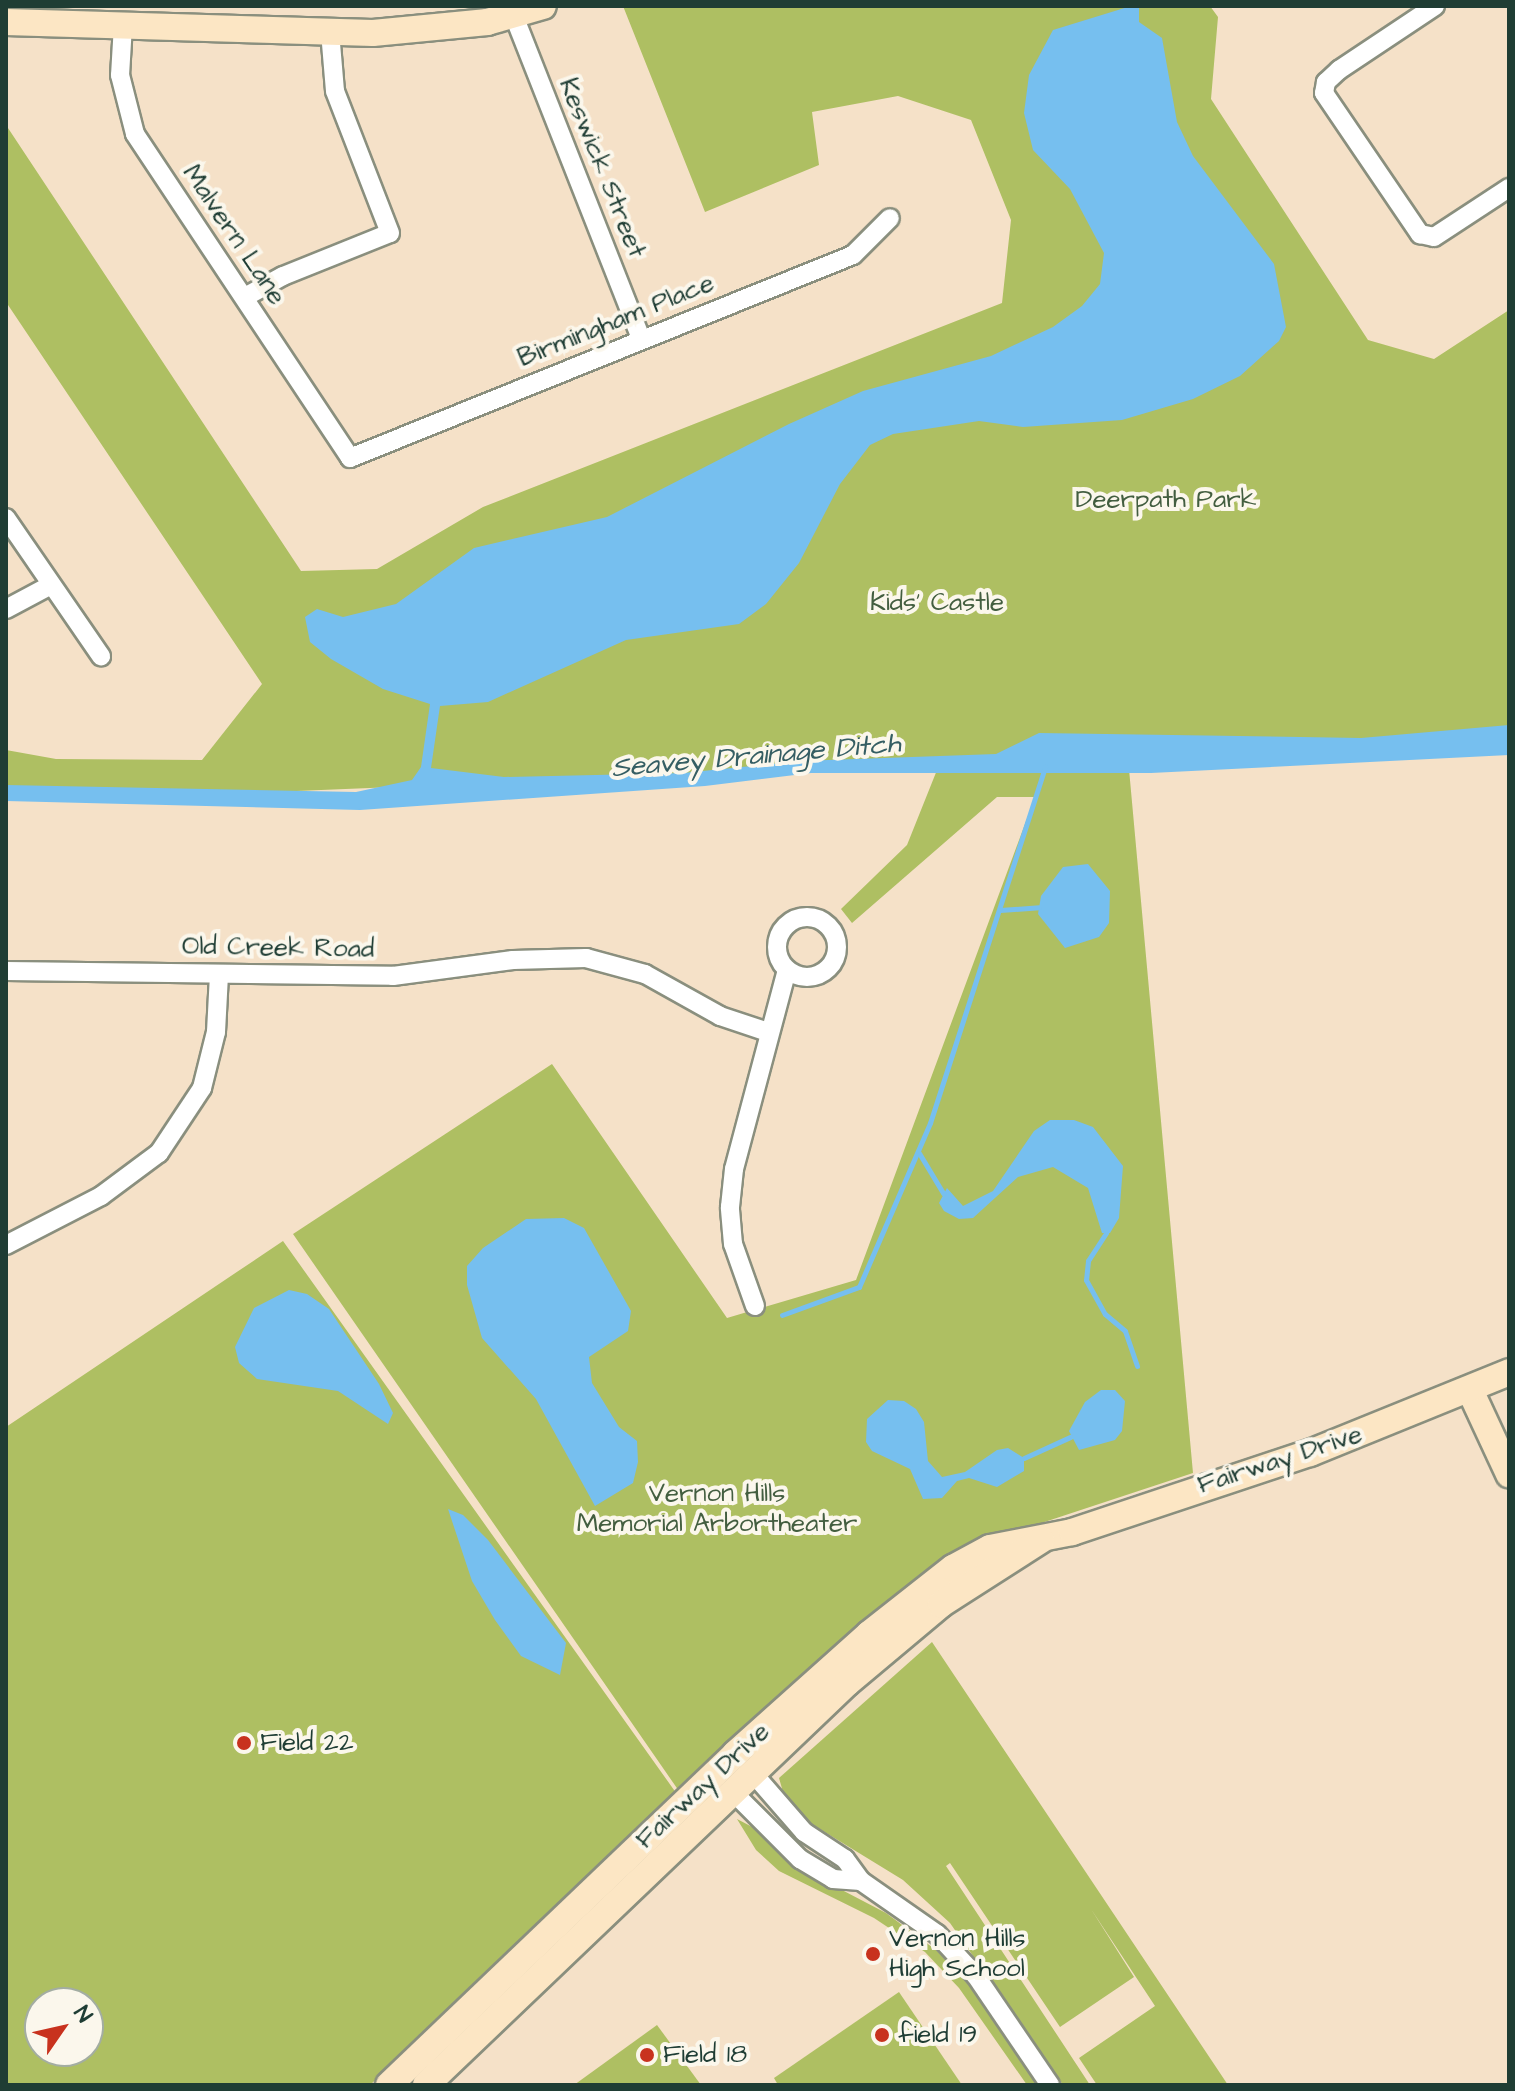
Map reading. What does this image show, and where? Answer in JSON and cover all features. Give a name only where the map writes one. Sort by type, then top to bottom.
[{"type":"main road","points":[[6,22],[330,32],[457,27],[514,16],[543,6]]},
{"type":"main road","name":"Fairway Drive","points":[[389,2085],[717,1771],[869,1634],[953,1568],[990,1548],[1072,1532],[1310,1453],[1509,1372]]},
{"type":"main road","points":[[1470,1390],[1509,1474]]},
{"type":"main road","name":"Fairway Drive","points":[[426,2085],[751,1771],[908,1630],[1048,1536]]},
{"type":"street","points":[[1435,6],[1339,70],[1326,82],[1324,93],[1415,231],[1434,237],[1509,188]]},
{"type":"street","name":"Keswick Street","points":[[514,16],[641,339]]},
{"type":"street","name":"Malvern Lane","points":[[123,25],[120,75],[135,134],[350,458]]},
{"type":"street","points":[[245,297],[283,276],[390,233],[335,91],[330,32]]},
{"type":"street","name":"Birmingham Place","points":[[350,458],[853,255],[890,218]]},
{"type":"street","points":[[6,518],[101,656]]},
{"type":"street","points":[[6,609],[51,585]]},
{"type":"street","name":"Old Creek Road","points":[[6,971],[393,976],[548,958],[586,958],[645,974],[720,1016],[768,1032]]},
{"type":"street","points":[[755,1306],[733,1244],[730,1207],[734,1169],[768,1032],[787,970]]},
{"type":"street","points":[[6,1245],[101,1196],[159,1153],[202,1088],[216,1032],[219,974]]},
{"type":"street","points":[[751,1771],[785,1813],[845,1859],[861,1881],[937,1934],[976,1976],[1050,2085]]},
{"type":"street","points":[[731,1790],[800,1859],[833,1879],[861,1881]]},
{"type":"green space","name":"Deerpath Park","points":[[623,6],[1210,6],[1218,17],[1211,99],[1368,340],[1434,359],[1509,310],[1509,742],[1128,758],[1193,1473],[1002,1536],[681,1794],[293,1234],[552,1064],[727,1318],[856,1280],[1035,797],[997,797],[852,923],[841,909],[907,845],[939,765],[173,796],[6,798],[6,750],[56,759],[202,760],[262,684],[6,302],[6,125],[301,571],[377,569],[483,507],[1002,303],[1011,220],[971,120],[898,96],[812,112],[819,165],[705,212]]},
{"type":"green space","points":[[283,1241],[679,1797],[370,2085],[6,2085],[6,1427]]},
{"type":"green space","points":[[932,1642],[1228,2085],[1097,2085],[1079,2058],[1155,2006],[1091,1909],[1134,1977],[1060,2027],[950,1863],[946,1866],[1090,2085],[1063,2085],[950,1923],[903,1880],[810,1823],[783,1792],[779,1778]]},
{"type":"green space","points":[[737,1819],[758,1830],[798,1867],[886,1913],[936,1950],[971,1987],[1038,2085],[1027,2085],[959,1988],[925,1952],[874,1918],[779,1871],[756,1850]]},
{"type":"green space","name":"field 19","points":[[899,1992],[962,2085],[778,2085],[774,2078]]},
{"type":"green space","name":"Field 18","points":[[657,2025],[701,2085],[574,2085]]},
{"type":"water","points":[[1139,6],[1139,22],[1162,38],[1177,122],[1193,156],[1274,264],[1286,327],[1279,341],[1240,376],[1193,399],[1122,420],[1023,427],[979,421],[893,434],[870,445],[840,484],[799,563],[766,604],[739,624],[626,640],[488,702],[440,706],[431,768],[504,777],[683,773],[800,761],[996,754],[1039,733],[1361,738],[1509,725],[1509,755],[1151,773],[811,773],[705,786],[360,810],[6,801],[6,785],[356,792],[412,780],[421,767],[430,704],[383,689],[331,659],[310,642],[305,617],[317,609],[343,617],[396,604],[474,548],[607,517],[789,424],[863,391],[991,356],[1053,327],[1082,306],[1100,284],[1104,253],[1070,189],[1033,150],[1024,113],[1029,75],[1053,30]]},
{"type":"water","points":[[1088,864],[1110,891],[1109,923],[1099,937],[1065,948],[1038,914],[1041,896],[1063,867]]},
{"type":"water","points":[[1050,1120],[1074,1120],[1093,1127],[1123,1166],[1119,1218],[1110,1233],[1102,1233],[1088,1188],[1053,1167],[1018,1177],[973,1218],[959,1219],[944,1211],[939,1203],[947,1188],[963,1206],[993,1191],[1034,1131]]},
{"type":"water","points":[[564,1218],[584,1228],[631,1311],[628,1331],[589,1357],[592,1383],[619,1427],[637,1441],[638,1462],[633,1483],[595,1506],[536,1399],[482,1338],[467,1285],[467,1266],[483,1248],[526,1219]]},
{"type":"water","points":[[289,1290],[307,1294],[329,1309],[379,1384],[393,1413],[388,1424],[338,1391],[257,1379],[239,1363],[235,1347],[254,1308]]},
{"type":"water","points":[[1101,1390],[1115,1390],[1125,1401],[1122,1431],[1115,1440],[1079,1450],[1069,1431],[1085,1402]]},
{"type":"water","points":[[888,1400],[904,1401],[916,1409],[924,1422],[928,1461],[942,1477],[965,1472],[997,1450],[1008,1448],[1024,1458],[1024,1471],[997,1487],[969,1478],[957,1481],[942,1498],[923,1499],[910,1469],[872,1451],[866,1442],[867,1419]]},
{"type":"water","points":[[448,1509],[463,1515],[488,1540],[566,1643],[560,1675],[521,1656],[495,1620],[472,1581]]},
{"type":"waterway","points":[[782,1315],[859,1287],[930,1123],[1045,766]]},
{"type":"waterway","points":[[1000,910],[1039,907]]},
{"type":"waterway","points":[[919,1153],[943,1193]]},
{"type":"waterway","points":[[1106,1233],[1088,1261],[1086,1280],[1105,1314],[1125,1331],[1137,1366]]},
{"type":"waterway","points":[[1024,1458],[1070,1437]]},
{"type":"place","name":"Field 22","points":[[244,1743]]},
{"type":"place","name":"Vernon Hills High School","points":[[873,1954]]},
{"type":"place","name":"field 19","points":[[882,2035]]},
{"type":"place","name":"Field 18","points":[[647,2055]]},
{"type":"park label","name":"Kids’ Castle","points":[[937,603]]},
{"type":"park label","name":"Vernon Hills Memorial Arbortheater","points":[[717,1509]]},
{"type":"water label","name":"Seavey Drainage Ditch","points":[[756,756]]}]
